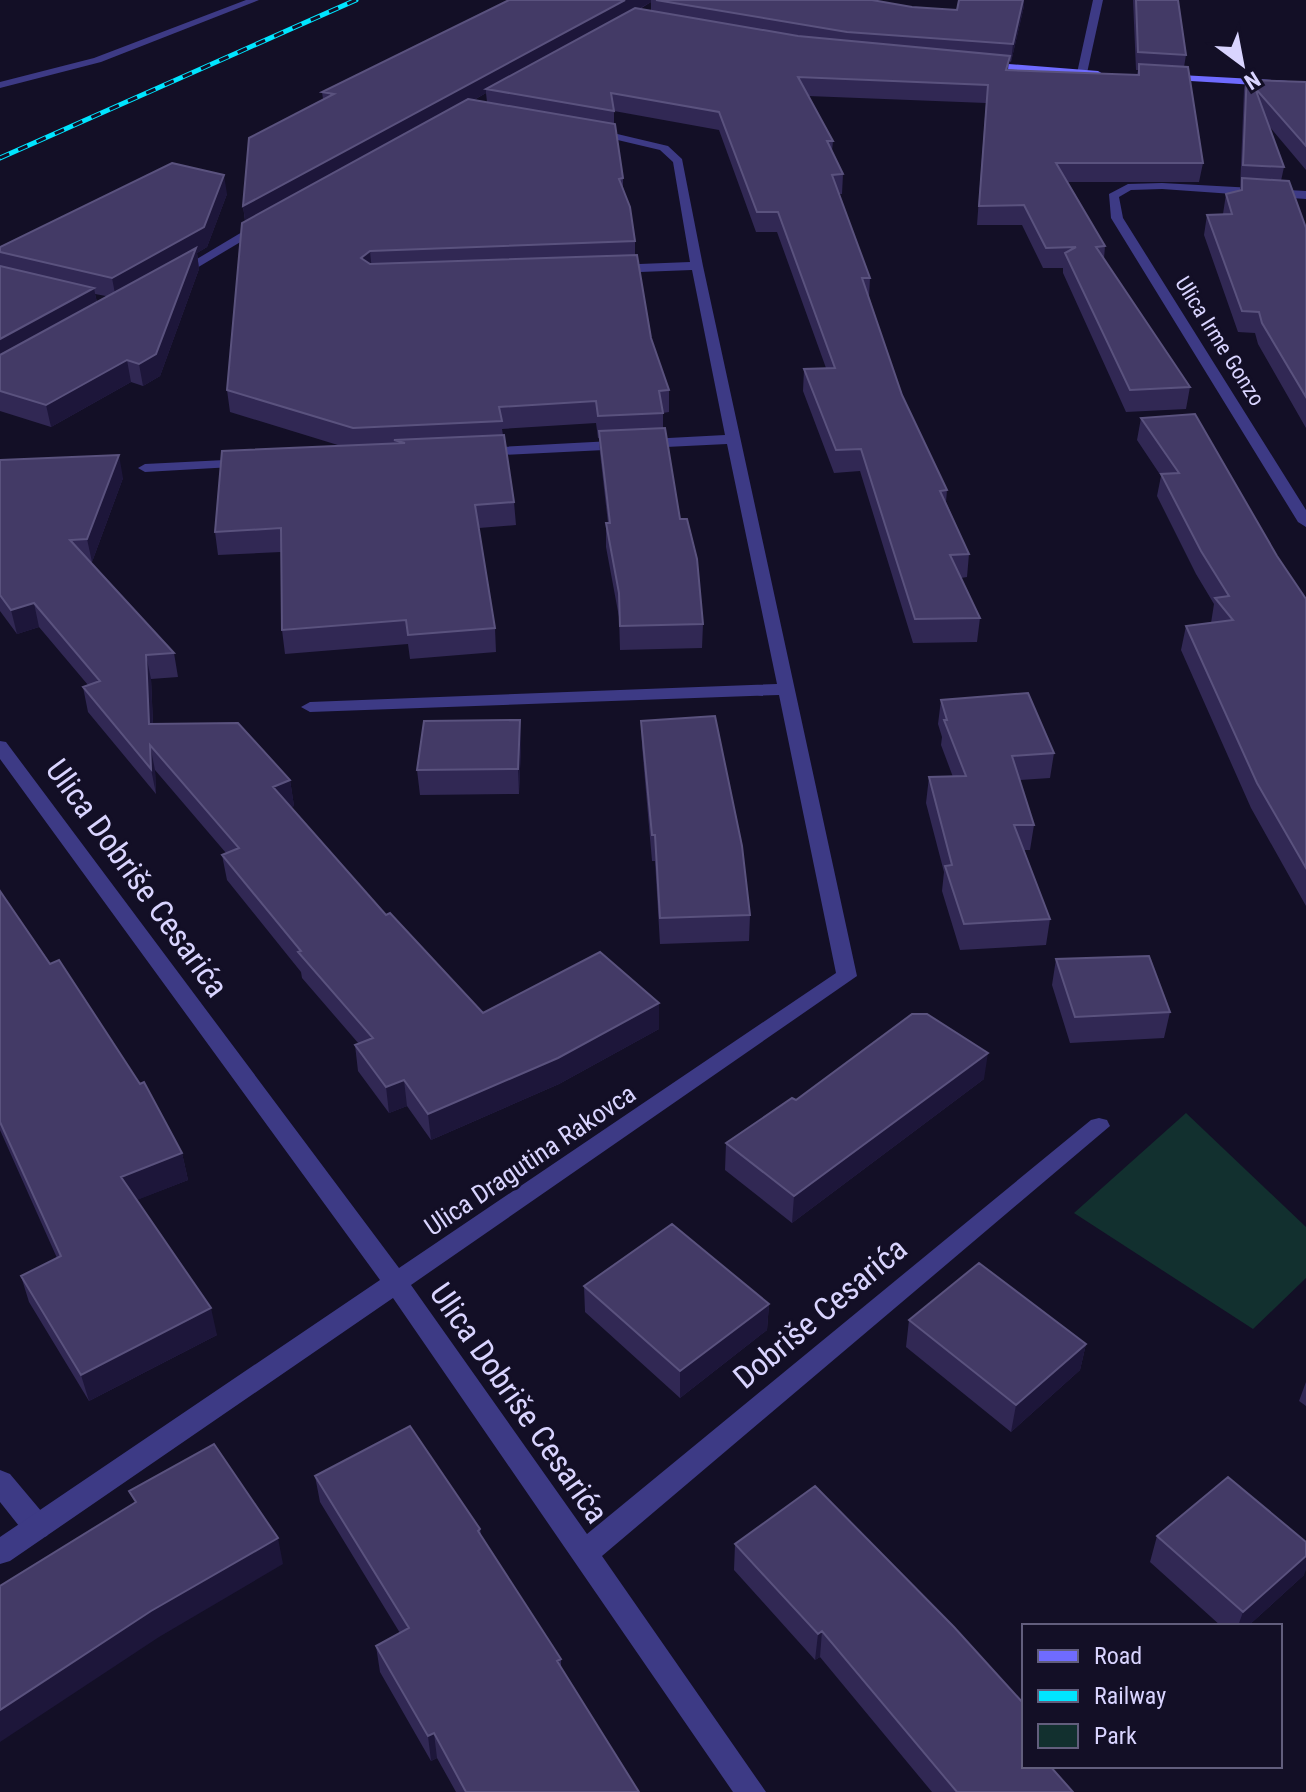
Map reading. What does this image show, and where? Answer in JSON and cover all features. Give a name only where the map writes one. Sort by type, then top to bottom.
[{"type":"street","points":[[0,85],[116,54],[254,0]]},
{"type":"street","points":[[1082,73],[1098,0]]},
{"type":"street","points":[[972,65],[1112,74]]},
{"type":"street","points":[[1157,77],[1306,85]]},
{"type":"street","name":"Ulica Dragutina Rakovca","points":[[0,1552],[847,976],[697,266],[678,161],[664,148],[640,140],[571,127]]},
{"type":"street","name":"Ulica Irme Gonzo","points":[[1306,195],[1128,187],[1113,196],[1117,218],[1306,522]]},
{"type":"street","points":[[162,283],[273,219]]},
{"type":"street","points":[[604,269],[697,266]]},
{"type":"street","points":[[464,452],[736,439]]},
{"type":"street","points":[[145,468],[257,463]]},
{"type":"street","points":[[310,707],[787,689]]},
{"type":"street","name":"Ulica Dobriše Cesarića","points":[[0,746],[396,1283],[751,1792]]},
{"type":"street","name":"Dobriše Cesarića","points":[[585,1553],[1099,1126]]},
{"type":"street","points":[[0,1482],[37,1527]]},
{"type":"green space","points":[[1186,1113],[1306,1227],[1306,1278],[1253,1329],[1074,1213]]},
{"type":"building","points":[[509,0],[625,0],[243,206],[249,138],[334,94],[322,92]]},
{"type":"building","points":[[656,0],[872,0],[957,10],[959,0],[1023,0],[1013,44],[847,32]]},
{"type":"building","points":[[1136,0],[1178,0],[1186,55],[1138,52]]},
{"type":"building","points":[[635,8],[798,36],[1010,56],[1006,70],[1139,75],[1139,64],[1188,67],[1203,163],[1056,163],[1105,246],[1096,247],[1190,387],[1130,390],[1065,253],[1076,247],[1046,248],[1024,205],[979,206],[988,85],[798,77],[833,141],[827,141],[843,174],[832,175],[870,278],[862,278],[902,395],[947,490],[940,491],[969,554],[950,555],[980,618],[915,619],[861,449],[836,450],[804,369],[835,368],[778,212],[757,212],[719,112],[611,93],[614,111],[486,89]]},
{"type":"building","points":[[1247,71],[1252,80],[1306,82],[1306,146],[1255,88],[1284,167],[1243,165]]},
{"type":"building","points":[[468,99],[615,124],[623,178],[619,179],[630,207],[635,241],[370,251],[361,258],[370,264],[637,255],[651,338],[669,390],[659,391],[663,413],[598,416],[596,401],[499,407],[502,421],[353,428],[227,390],[242,223]]},
{"type":"building","points":[[172,163],[224,175],[204,227],[112,278],[0,252],[0,247]]},
{"type":"building","points":[[1242,178],[1289,181],[1306,228],[1306,397],[1262,323],[1259,312],[1242,311],[1207,215],[1232,214],[1226,194],[1242,190]]},
{"type":"building","points":[[196,248],[156,354],[139,364],[127,360],[46,405],[0,391],[0,355]]},
{"type":"building","points":[[0,266],[94,288],[0,339]]},
{"type":"building","points":[[1195,414],[1277,556],[1306,599],[1306,868],[1257,783],[1186,626],[1233,620],[1215,598],[1229,596],[1201,551],[1161,474],[1179,473],[1141,418]]},
{"type":"building","points":[[665,428],[680,519],[687,519],[697,559],[703,624],[620,626],[619,593],[606,523],[610,523],[599,431]]},
{"type":"building","points":[[504,435],[514,502],[475,505],[495,628],[408,635],[406,620],[282,630],[281,528],[215,532],[222,451]]},
{"type":"building","points":[[119,455],[87,539],[70,540],[174,653],[146,655],[149,724],[238,723],[290,780],[273,787],[386,915],[390,913],[483,1013],[600,952],[659,1003],[558,1058],[428,1114],[404,1080],[386,1087],[355,1045],[373,1038],[298,952],[301,951],[222,855],[239,848],[150,745],[151,769],[83,687],[100,681],[34,603],[11,610],[0,595],[0,460]]},
{"type":"building","points":[[1028,693],[1054,753],[1012,756],[1034,825],[1014,825],[1050,919],[964,924],[945,866],[952,865],[929,777],[966,776],[944,720],[947,720],[941,700]]},
{"type":"building","points":[[715,716],[742,846],[750,915],[660,918],[655,835],[652,835],[641,721]]},
{"type":"building","points":[[520,720],[518,769],[417,770],[424,721]]},
{"type":"building","points":[[0,891],[50,964],[59,960],[140,1084],[144,1082],[182,1153],[121,1177],[211,1308],[81,1375],[21,1276],[61,1256],[0,1122]]},
{"type":"building","points":[[1149,956],[1170,1012],[1075,1017],[1056,959]]},
{"type":"building","points":[[912,1014],[927,1014],[988,1053],[794,1196],[726,1143],[792,1098],[796,1100]]},
{"type":"building","points":[[672,1224],[769,1304],[680,1371],[584,1286]]},
{"type":"building","points":[[979,1263],[1086,1344],[1016,1405],[909,1320]]},
{"type":"building","points":[[410,1426],[480,1529],[478,1531],[561,1659],[557,1661],[639,1792],[466,1792],[434,1733],[428,1736],[376,1646],[409,1628],[315,1476]]},
{"type":"building","points":[[214,1444],[278,1538],[151,1611],[0,1710],[0,1586],[136,1502],[129,1491]]},
{"type":"building","points":[[1228,1477],[1306,1542],[1306,1556],[1243,1612],[1157,1536]]},
{"type":"building","points":[[815,1486],[954,1627],[1022,1702],[1022,1768],[1052,1768],[1073,1792],[957,1792],[822,1631],[818,1634],[735,1544]]},
{"type":"railway","points":[[0,158],[356,0]]}]
